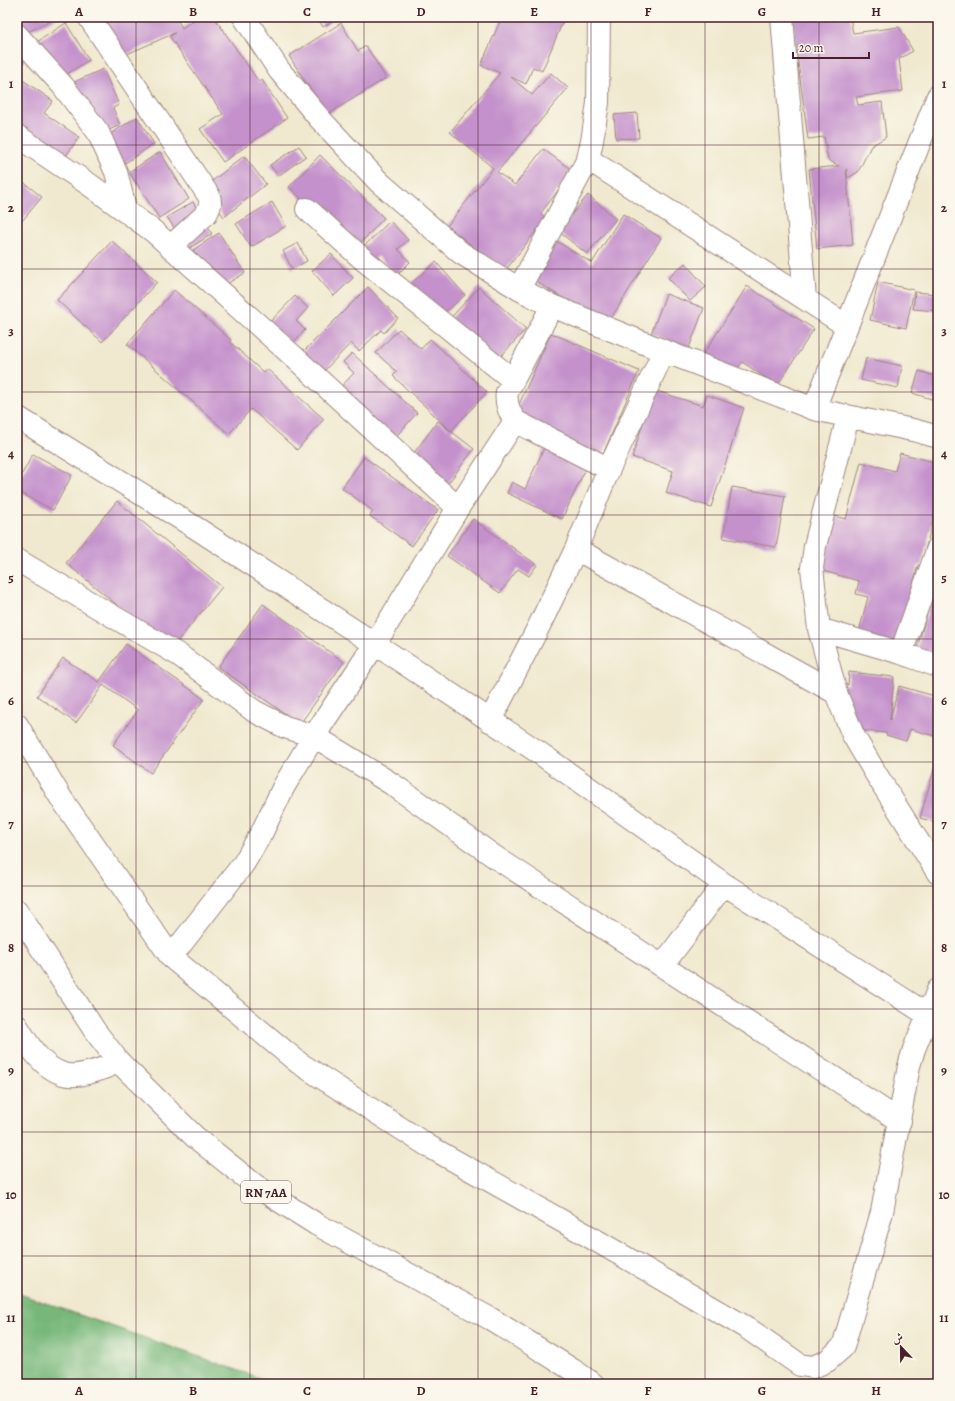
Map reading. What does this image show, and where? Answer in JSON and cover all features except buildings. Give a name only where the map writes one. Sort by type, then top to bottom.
[{"type":"street","points":[[89,17],[209,196],[211,203],[206,214],[170,247]]},
{"type":"street","points":[[244,17],[279,70],[320,119],[379,182],[461,253],[519,289],[552,306],[814,409],[917,431],[938,437]]},
{"type":"street","points":[[519,289],[588,159],[598,103],[599,17]]},
{"type":"street","points":[[782,17],[805,299]]},
{"type":"street","points":[[17,35],[63,86],[98,132],[116,172],[126,212]]},
{"type":"street","points":[[814,409],[938,96]]},
{"type":"street","points":[[17,136],[90,185],[153,231],[293,356],[458,508]]},
{"type":"street","points":[[588,159],[847,326]]},
{"type":"street","points":[[307,209],[365,261],[513,380]]},
{"type":"street","points":[[552,306],[507,392],[506,400],[511,415],[516,421],[609,469]]},
{"type":"street","points":[[490,721],[540,624],[576,549],[609,469],[664,351]]},
{"type":"street","points":[[17,417],[196,528],[375,644],[538,752],[724,884],[928,1015]]},
{"type":"street","points":[[848,417],[815,546],[812,568],[819,630],[836,693],[853,735],[938,873]]},
{"type":"street","points":[[171,957],[244,863],[262,832],[284,786],[314,736],[375,644],[458,508],[516,421]]},
{"type":"street","points":[[901,653],[938,548]]},
{"type":"street","points":[[576,549],[836,693]]},
{"type":"street","points":[[17,560],[180,655],[254,711],[285,727],[314,736],[392,784],[495,857],[900,1121]]},
{"type":"street","points":[[819,630],[901,653],[938,666]]},
{"type":"street","points":[[17,725],[61,798],[171,957],[299,1063],[430,1147],[585,1234],[747,1328],[800,1365],[813,1367],[827,1361],[843,1347],[882,1212],[909,1066],[914,1049],[938,990]]},
{"type":"street","points":[[662,966],[724,884]]},
{"type":"street","name":"RN 7AA","points":[[17,911],[91,1025],[119,1062],[195,1137],[256,1186],[316,1224],[491,1319],[576,1372],[592,1384]]},
{"type":"street","points":[[17,1026],[32,1050],[45,1064],[63,1074],[79,1075],[96,1071],[119,1062]]},
{"type":"green space","points":[[17,1293],[277,1384],[17,1384]]}]
